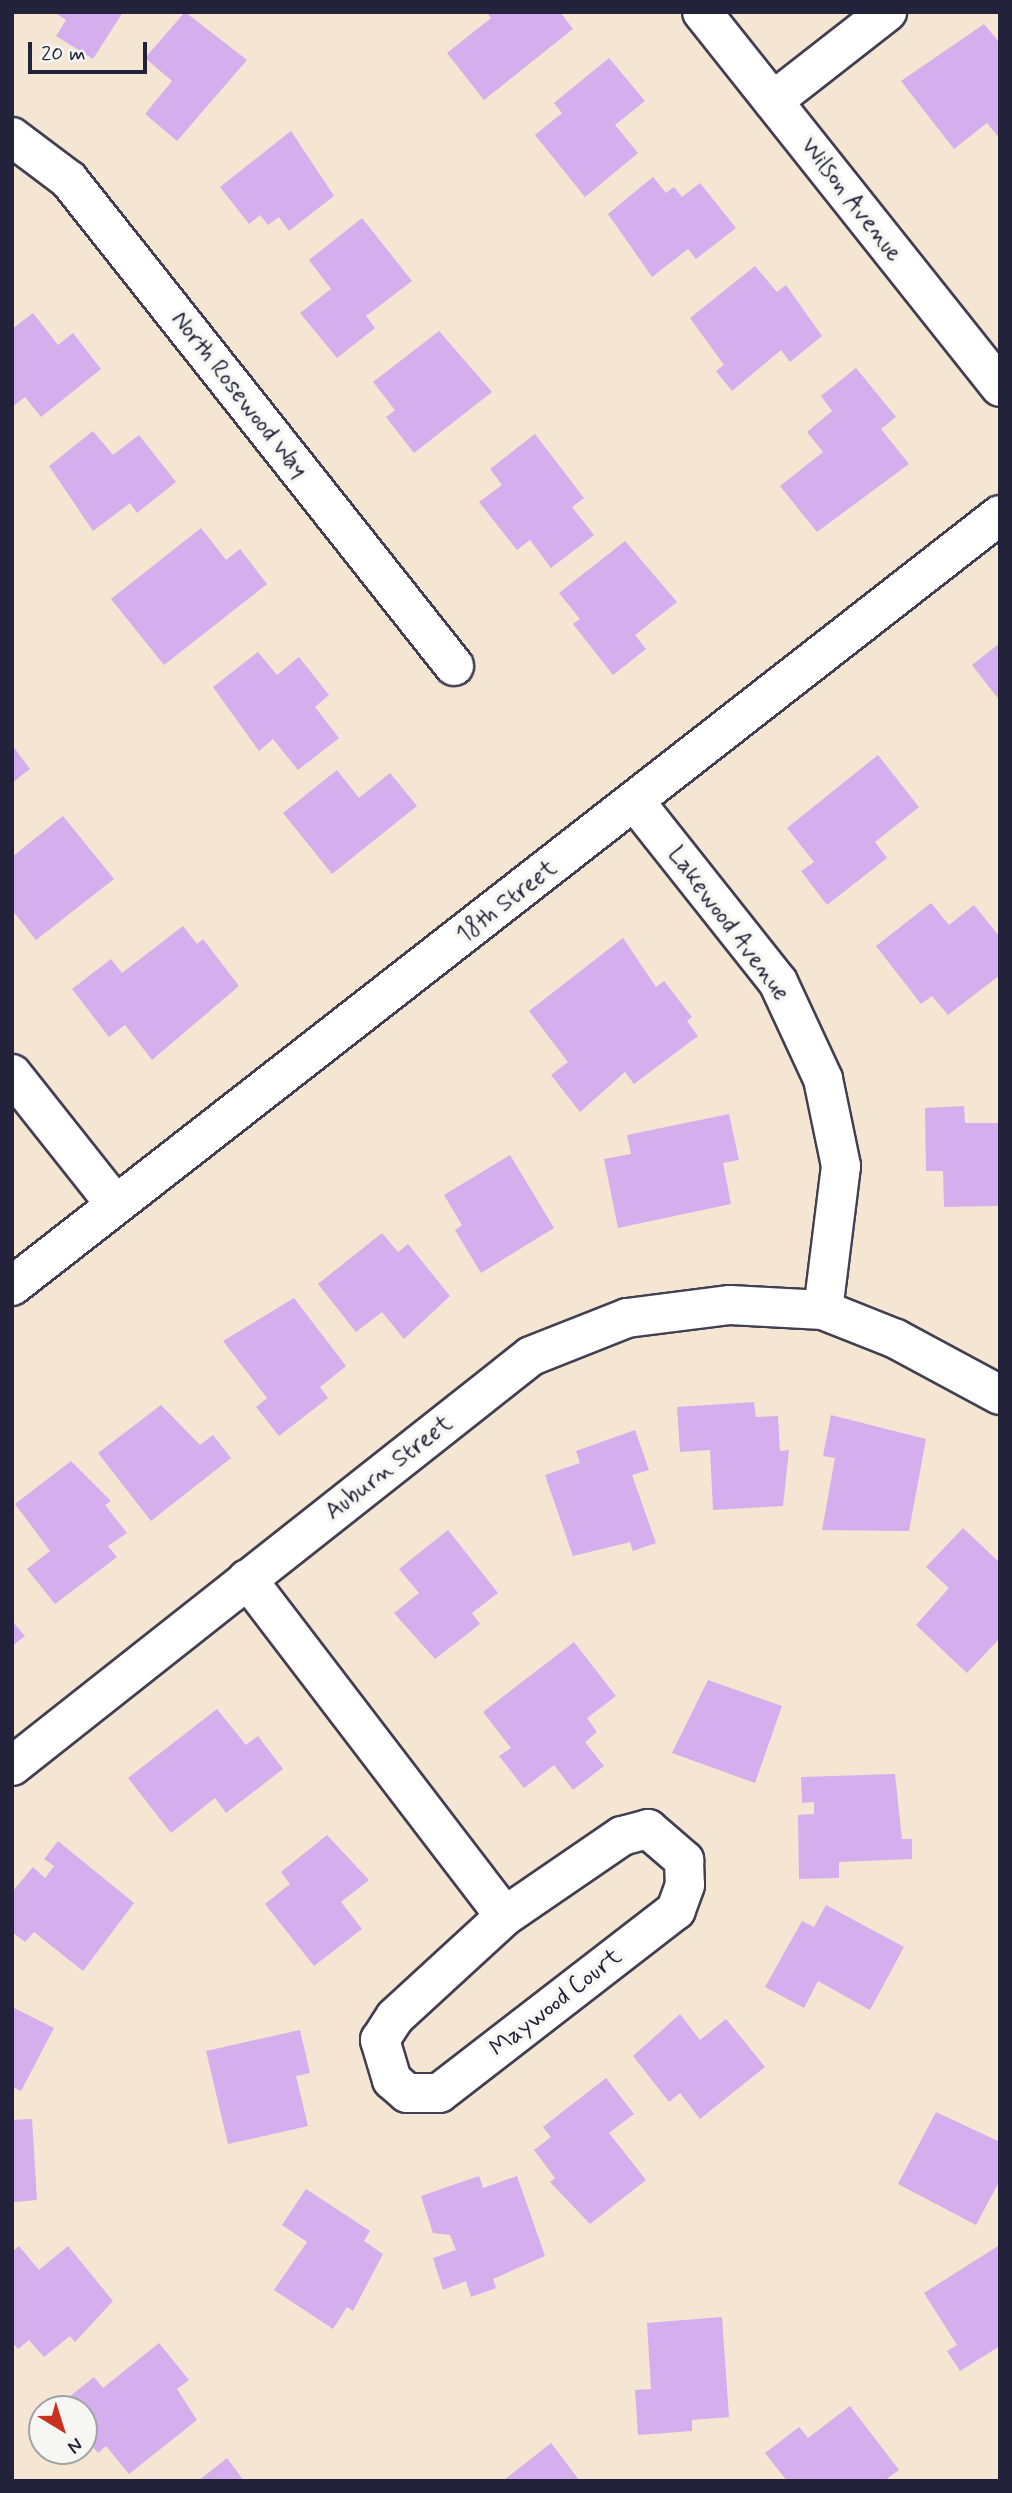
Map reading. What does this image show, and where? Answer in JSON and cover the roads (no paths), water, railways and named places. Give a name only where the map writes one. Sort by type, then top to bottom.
[{"type":"street","name":"Wilson Avenue","points":[[702,12],[1000,387]]},
{"type":"street","points":[[773,101],[887,12]]},
{"type":"street","name":"North Rosewood Way","points":[[12,137],[69,180],[454,666]]},
{"type":"street","name":"18th Street","points":[[12,1286],[636,803],[1000,514]]},
{"type":"street","name":"Lakewood Avenue","points":[[636,803],[778,982],[823,1079],[841,1166],[823,1310]]},
{"type":"street","points":[[12,1074],[115,1204]]},
{"type":"street","name":"Auburn Street","points":[[12,1766],[531,1356],[627,1318],[730,1305],[823,1310]]},
{"type":"street","points":[[823,1310],[896,1339],[1000,1395]]},
{"type":"street","points":[[247,1580],[505,1916]]},
{"type":"street","name":"Maywood Court","points":[[648,1829],[684,1860],[685,1885],[676,1910],[439,2093],[407,2093],[382,2061],[380,2040],[395,2017],[505,1916],[622,1836],[648,1829]]}]
